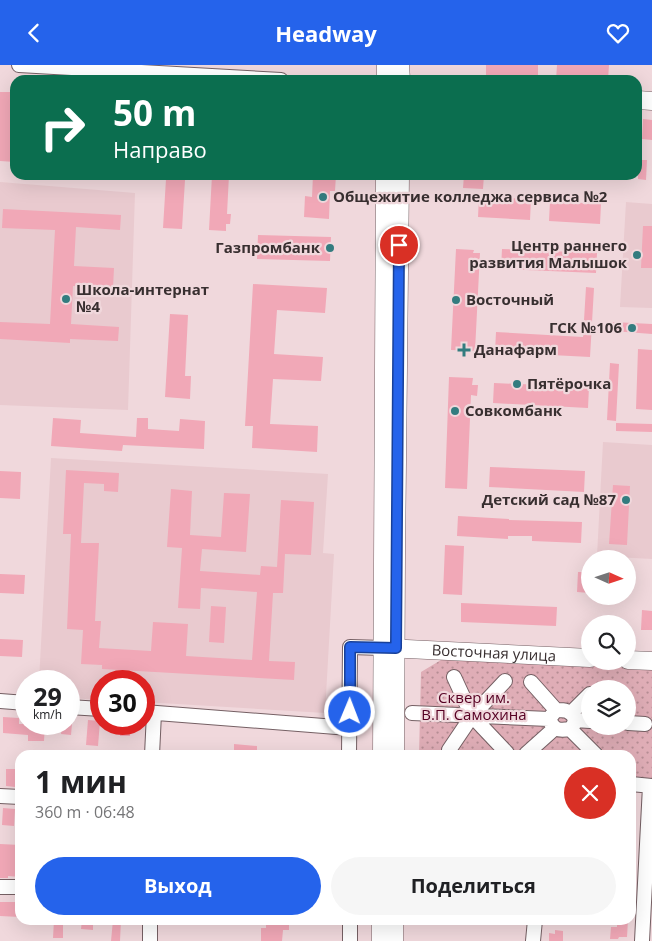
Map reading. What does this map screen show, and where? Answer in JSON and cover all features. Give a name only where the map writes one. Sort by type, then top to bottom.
[{"type":"main road","points":[[385,180],[389,648],[395,750]]},
{"type":"main road","points":[[382,750],[389,648],[400,180]]},
{"type":"main road","name":"Восточная улица","points":[[389,648],[581,658]]},
{"type":"main road","points":[[636,660],[652,661]]},
{"type":"main road","points":[[381,925],[381,941]]},
{"type":"main road","points":[[394,925],[394,941]]},
{"type":"street","points":[[19,65],[193,75]]},
{"type":"street","points":[[350,750],[350,647],[389,648]]},
{"type":"street","points":[[454,677],[472,716],[504,750]]},
{"type":"street","points":[[449,750],[472,716],[505,681]]},
{"type":"street","points":[[531,682],[562,731],[581,708]]},
{"type":"street","points":[[0,701],[15,702]]},
{"type":"street","points":[[529,750],[553,719],[566,710],[592,750]]},
{"type":"street","points":[[155,713],[349,728]]},
{"type":"street","points":[[412,713],[553,719]]},
{"type":"street","points":[[572,721],[581,721]]},
{"type":"street","points":[[636,723],[645,724]]},
{"type":"street","points":[[151,735],[152,750]]},
{"type":"street","points":[[636,784],[651,786],[642,941]]},
{"type":"street","points":[[0,796],[15,797]]},
{"type":"street","points":[[0,887],[15,887]]},
{"type":"street","points":[[150,925],[150,941]]},
{"type":"street","points":[[350,925],[350,941]]},
{"type":"street","points":[[533,941],[535,925]]},
{"type":"shaded area","name":"Школа-интернат №4","points":[[0,182],[135,193],[128,410],[0,405]]},
{"type":"shaded area","name":"Центр раннего развития Малышок","points":[[626,202],[652,204],[652,308],[620,307]]},
{"type":"shaded area","name":"Детский сад №87","points":[[603,442],[652,445],[652,559],[636,558],[636,550],[597,550]]},
{"type":"shaded area","points":[[51,458],[328,474],[323,553],[334,554],[325,713],[155,703],[155,670],[90,670],[90,699],[80,699],[80,670],[40,670]]},
{"type":"green space","name":"Сквер им. В.П. Самохина","points":[[446,657],[581,665],[581,670],[652,669],[652,779],[636,778],[636,750],[419,750],[421,672]]},
{"type":"building","points":[[486,65],[538,65],[538,75],[486,75]]},
{"type":"building","points":[[557,65],[609,65],[608,75],[556,75]]},
{"type":"building","points":[[0,92],[10,92],[10,162],[0,161]]},
{"type":"building","points":[[643,119],[652,120],[652,140],[642,139]]},
{"type":"building","points":[[642,160],[647,160],[646,180],[642,180]]},
{"type":"building","points":[[166,180],[185,180],[182,229],[163,228]]},
{"type":"building","points":[[212,180],[229,180],[227,214],[231,214],[230,224],[226,224],[226,231],[209,230]]},
{"type":"building","name":"Общежитие колледжа сервиса №2","points":[[313,180],[336,180],[335,191],[330,191],[329,219],[304,217],[305,196],[312,197]]},
{"type":"building","points":[[464,180],[484,180],[483,189],[463,188]]},
{"type":"building","points":[[479,197],[531,199],[530,220],[478,217]]},
{"type":"building","points":[[550,201],[601,204],[600,224],[549,221]]},
{"type":"building","points":[[3,209],[121,215],[120,230],[76,227],[74,266],[114,268],[113,288],[73,286],[71,324],[119,327],[118,341],[70,339],[70,343],[0,339],[0,322],[50,324],[55,230],[2,228]]},
{"type":"building","points":[[643,226],[652,226],[652,268],[641,268]]},
{"type":"building","points":[[258,235],[331,237],[330,261],[257,259]]},
{"type":"building","points":[[456,249],[474,250],[473,253],[480,253],[475,351],[451,350]]},
{"type":"building","points":[[502,249],[597,253],[596,273],[501,269]]},
{"type":"building","points":[[253,284],[327,288],[325,313],[277,310],[274,354],[323,357],[321,381],[273,379],[270,424],[318,426],[317,452],[252,448],[253,426],[245,426]]},
{"type":"building","points":[[586,287],[594,288],[590,357],[495,352],[496,332],[583,337]]},
{"type":"building","points":[[170,314],[188,315],[185,376],[191,376],[190,399],[165,397]]},
{"type":"building","name":"ГСК №106","points":[[613,322],[652,324],[652,334],[613,331]]},
{"type":"building","points":[[638,349],[652,350],[652,410],[636,409]]},
{"type":"building","points":[[610,363],[619,364],[616,421],[607,420]]},
{"type":"building","points":[[449,377],[473,378],[472,385],[478,385],[477,396],[471,395],[467,489],[445,488]]},
{"type":"building","points":[[494,383],[589,387],[588,408],[493,403]]},
{"type":"building","points":[[53,418],[81,420],[80,433],[136,437],[137,418],[148,418],[148,429],[179,431],[180,419],[205,421],[204,449],[123,445],[122,451],[51,446]]},
{"type":"building","points":[[616,423],[652,424],[652,432],[616,431]]},
{"type":"building","points":[[490,467],[585,471],[584,492],[489,487]]},
{"type":"building","points":[[66,470],[119,473],[118,492],[104,491],[104,484],[84,483],[81,543],[99,543],[95,621],[101,621],[99,648],[151,651],[153,622],[188,624],[186,656],[252,660],[257,592],[201,588],[200,609],[178,608],[182,548],[167,547],[171,489],[192,491],[190,535],[221,537],[224,493],[250,494],[246,552],[202,549],[200,571],[260,575],[261,566],[277,567],[281,500],[314,502],[311,555],[285,554],[283,593],[273,593],[269,661],[295,662],[294,680],[155,672],[155,670],[102,669],[102,665],[81,664],[83,630],[67,629],[71,534],[63,534]]},
{"type":"building","points":[[0,471],[21,472],[20,499],[0,498]]},
{"type":"building","points":[[613,485],[630,486],[627,545],[609,544]]},
{"type":"building","points":[[458,516],[509,520],[582,522],[581,543],[532,541],[532,536],[508,536],[508,539],[457,536]]},
{"type":"building","points":[[445,545],[464,546],[462,595],[443,594]]},
{"type":"building","points":[[578,572],[581,572],[581,592],[577,592]]},
{"type":"building","points":[[0,574],[25,575],[24,594],[0,593]]},
{"type":"building","points":[[461,603],[557,607],[556,626],[461,622]]},
{"type":"building","points":[[211,606],[226,607],[224,643],[209,642]]},
{"type":"building","points":[[642,610],[652,611],[652,630],[641,630]]},
{"type":"building","points":[[0,639],[23,640],[22,657],[0,656]]},
{"type":"building","points":[[3,717],[15,718],[15,734],[3,733]]},
{"type":"building","points":[[88,720],[90,720],[90,735],[99,735],[98,746],[86,745]]},
{"type":"building","points":[[28,735],[44,735],[44,741],[28,741]]},
{"type":"building","points":[[234,744],[257,746],[257,750],[234,750]]},
{"type":"building","points":[[6,769],[15,769],[15,787],[6,786]]},
{"type":"building","points":[[3,808],[15,809],[14,826],[2,825]]},
{"type":"building","points":[[0,844],[15,845],[15,877],[0,878]]},
{"type":"building","points":[[0,902],[15,902],[15,917],[0,916]]},
{"type":"building","points":[[54,925],[63,925],[63,938],[53,938]]},
{"type":"building","points":[[81,925],[93,925],[93,930],[81,929]]},
{"type":"building","points":[[113,925],[121,925],[120,941],[111,941]]},
{"type":"building","points":[[266,925],[289,925],[289,930],[283,930],[282,941],[261,941],[261,928],[266,928]]},
{"type":"building","points":[[617,925],[628,925],[627,937],[610,939],[611,927],[617,927]]},
{"type":"building","points":[[555,930],[563,931],[563,941],[549,941],[549,933],[555,934]]},
{"type":"place","name":"Общежитие колледжа сервиса №2","points":[[323,197]]},
{"type":"place","name":"Газпромбанк","points":[[330,248]]},
{"type":"place","name":"Центр раннего развития Малышок","points":[[637,255]]},
{"type":"place","name":"Школа-интернат №4","points":[[66,299]]},
{"type":"place","name":"Восточный","points":[[456,300]]},
{"type":"place","name":"ГСК №106","points":[[632,328]]},
{"type":"place","name":"Данафарм","points":[[464,350]]},
{"type":"place","name":"Пятёрочка","points":[[517,384]]},
{"type":"place","name":"Совкомбанк","points":[[455,411]]},
{"type":"place","name":"Детский сад №87","points":[[626,500]]},
{"type":"route","points":[[350,712],[350,647],[396,648],[399,245]]}]
